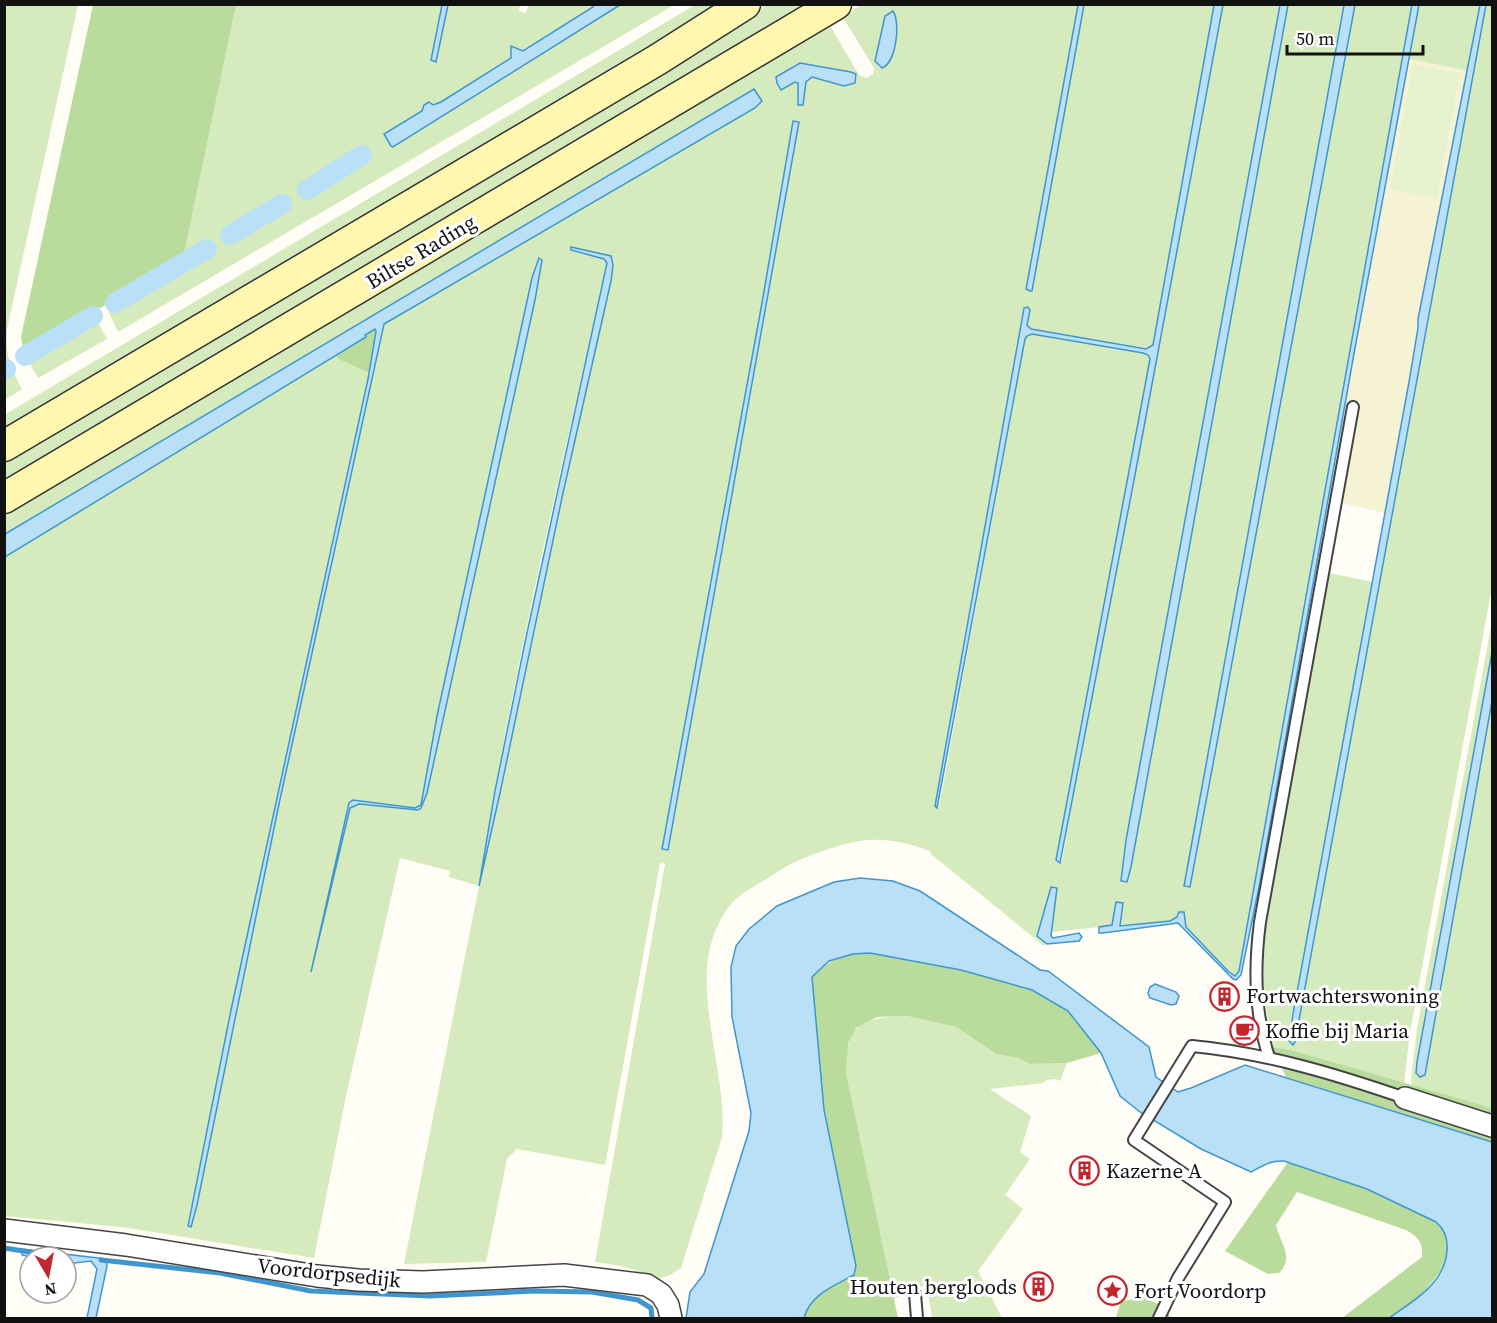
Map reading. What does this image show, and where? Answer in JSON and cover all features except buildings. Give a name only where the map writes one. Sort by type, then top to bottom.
[{"type":"main road","points":[[4,446],[657,60],[745,4]]},
{"type":"main road","name":"Biltse Rading","points":[[4,498],[836,4]]},
{"type":"street","points":[[1405,1098],[1492,1126]]},
{"type":"street","name":"Voordorpsedijk","points":[[4,1230],[126,1245],[317,1276],[358,1280],[423,1282],[564,1275],[647,1286],[661,1294],[668,1305],[671,1318]]},
{"type":"lane","points":[[1269,1057],[1262,1035],[1256,982],[1260,922],[1353,407]]},
{"type":"lane","points":[[1159,1318],[1178,1278],[1225,1202],[1134,1140],[1192,1046],[1269,1057],[1336,1075],[1405,1098]]},
{"type":"lane","points":[[915,1294],[917,1318]]},
{"type":"shaded area","points":[[1409,59],[1468,71],[1418,319],[1415,348],[1385,513],[1328,500]]},
{"type":"green space","points":[[4,5],[78,5],[7,329],[9,360],[22,389],[5,400]]},
{"type":"green space","points":[[93,5],[236,5],[183,259],[24,353],[21,337]]},
{"type":"green space","points":[[236,5],[442,5],[431,60],[448,5],[520,5],[519,11],[526,13],[528,5],[594,5],[523,52],[517,48],[511,58],[441,102],[433,105],[429,102],[424,105],[422,111],[384,134],[393,147],[620,5],[674,5],[118,332],[105,304],[183,259]]},
{"type":"green space","points":[[695,5],[725,5],[5,435],[4,415]]},
{"type":"green space","points":[[767,5],[814,5],[5,485],[4,461]]},
{"type":"green space","points":[[861,5],[1078,5],[1026,289],[1032,291],[1084,5],[1214,5],[1153,345],[1146,349],[1031,329],[1027,325],[1026,307],[1024,308],[935,806],[939,807],[1025,339],[1032,334],[1143,353],[1150,359],[1057,862],[1062,861],[1223,5],[1280,5],[1126,840],[1121,880],[1127,882],[1288,5],[1344,5],[1184,885],[1190,887],[1355,5],[1412,5],[1238,974],[1233,976],[1186,927],[1184,913],[1170,921],[1119,926],[1123,903],[1116,902],[1112,925],[1051,932],[1057,888],[1051,887],[1042,940],[1046,944],[1044,946],[930,851],[895,841],[865,840],[820,852],[792,863],[739,896],[717,927],[709,955],[707,985],[722,1108],[722,1137],[681,1268],[659,1279],[628,1268],[595,1262],[665,864],[660,863],[605,1165],[517,1149],[507,1159],[486,1262],[404,1264],[479,886],[449,877],[450,871],[400,858],[346,1096],[314,1258],[122,1227],[5,1216],[5,557],[336,355],[338,359],[369,373],[231,1010],[197,1205],[279,804],[384,324],[532,236],[753,89],[5,534],[4,512]],"holes":[[[885,16],[897,19],[895,47],[890,60],[881,68],[875,61]],[[844,19],[874,68],[873,74],[866,78],[859,75],[831,27]],[[822,66],[851,72],[812,77],[807,80],[797,102],[799,83],[795,82],[781,90]],[[793,122],[799,123],[668,850],[662,849]],[[571,250],[613,260],[611,281],[481,874],[523,644],[607,263],[605,259]],[[540,274],[427,793],[421,808],[418,810],[352,805],[316,947],[349,803],[373,802],[415,808],[421,805],[437,716],[532,278]]]},
{"type":"green space","points":[[1419,5],[1480,5],[1468,71],[1409,59]]},
{"type":"green space","points":[[1486,5],[1492,5],[1492,587],[1410,1032],[1404,1084],[1291,1050],[1272,1047],[1264,983],[1265,937],[1329,573],[1373,582],[1293,1014],[1289,1041],[1293,1045]]},
{"type":"green space","points":[[1413,65],[1460,74],[1437,198],[1390,189]]},
{"type":"green space","points":[[92,312],[107,339],[38,378],[24,353]]},
{"type":"green space","points":[[375,329],[376,336],[369,373],[338,359],[336,355]]},
{"type":"green space","points":[[1492,621],[1492,652],[1416,1073],[1423,1077],[1425,1075],[1492,701],[1492,1108],[1412,1086],[1411,1080],[1417,1029]]},
{"type":"green space","points":[[870,953],[973,972],[1027,988],[1049,998],[1072,1014],[1101,1053],[1067,1063],[1030,1064],[1018,1058],[996,1054],[956,1027],[907,1016],[877,1017],[856,1028],[848,1043],[846,1073],[898,1318],[804,1318],[811,1303],[817,1297],[854,1275],[824,1110],[812,977],[838,958]]},
{"type":"green space","points":[[907,1016],[956,1027],[996,1054],[1018,1058],[1030,1064],[1067,1063],[1060,1081],[1046,1080],[1043,1083],[990,1089],[1031,1116],[1020,1152],[1030,1159],[1005,1195],[1023,1209],[978,1271],[1002,1318],[932,1318],[927,1284],[893,1299],[846,1073],[848,1044],[857,1028],[880,1018]]},
{"type":"green space","points":[[1272,1047],[1291,1050],[1492,1108],[1492,1142],[1286,1077]]},
{"type":"green space","points":[[1288,1162],[1367,1189],[1436,1222],[1445,1233],[1448,1244],[1447,1256],[1426,1289],[1391,1317],[1385,1319],[1342,1318],[1422,1257],[1421,1244],[1406,1230],[1297,1192],[1276,1225],[1286,1256],[1284,1267],[1279,1273],[1268,1274],[1225,1251]]},
{"type":"green space","points":[[1144,1298],[1158,1304],[1172,1318],[1116,1318],[1121,1301]]},
{"type":"water","points":[[1412,4],[1419,5],[1260,882],[1241,975],[1236,980],[1178,923],[1103,933],[1099,933],[1099,927],[1112,925],[1116,902],[1123,903],[1120,926],[1170,921],[1177,917],[1179,912],[1184,912],[1186,927],[1228,971],[1235,976],[1239,971]]},
{"type":"water","points":[[442,5],[448,5],[436,62],[431,60]]},
{"type":"water","points":[[594,5],[620,5],[393,147],[391,146],[384,134],[422,111],[424,105],[429,102],[433,105],[441,102],[511,58],[511,46],[523,51]]},
{"type":"water","points":[[1078,5],[1084,5],[1032,291],[1030,291],[1026,289]]},
{"type":"water","points":[[1214,5],[1223,5],[1060,863],[1056,860],[1150,359],[1143,353],[1032,334],[1025,339],[937,808],[935,806],[1024,308],[1028,307],[1030,310],[1027,325],[1031,329],[1146,349],[1153,345]]},
{"type":"water","points":[[1280,5],[1288,5],[1131,867],[1127,882],[1121,881],[1126,840]]},
{"type":"water","points":[[1344,5],[1355,5],[1190,887],[1184,886]]},
{"type":"water","points":[[1480,5],[1486,5],[1293,1045],[1289,1041],[1293,1014],[1409,382],[1418,319]]},
{"type":"water","points":[[893,11],[897,24],[896,42],[891,59],[882,68],[875,61],[885,16]]},
{"type":"water","points":[[800,63],[851,72],[856,74],[855,83],[844,86],[812,77],[806,82],[803,105],[798,105],[798,83],[795,82],[781,90],[776,77]]},
{"type":"water","points":[[754,89],[762,101],[755,108],[384,324],[279,804],[197,1205],[191,1227],[188,1226],[231,1010],[368,379],[375,329],[365,335],[366,337],[5,557],[5,534]]},
{"type":"water","points":[[793,121],[799,122],[668,850],[662,849],[762,303]]},
{"type":"water","points":[[571,247],[611,256],[613,265],[611,281],[479,886],[495,791],[525,642],[607,263],[604,259],[571,250]]},
{"type":"water","points":[[539,258],[542,260],[535,300],[427,793],[421,808],[418,810],[359,804],[350,808],[311,972],[349,803],[353,800],[415,808],[421,805],[437,716],[532,278]]},
{"type":"water","points":[[1492,652],[1492,701],[1425,1075],[1420,1077],[1416,1073],[1417,1062]]},
{"type":"water","points":[[860,878],[893,881],[920,891],[1040,970],[1048,971],[1149,1047],[1156,1077],[1178,1092],[1245,1065],[1492,1142],[1492,1318],[1389,1318],[1424,1292],[1443,1268],[1447,1243],[1442,1228],[1436,1222],[1367,1189],[1284,1161],[1271,1162],[1251,1172],[1201,1149],[1140,1112],[1120,1096],[1101,1053],[1068,1011],[1032,990],[961,970],[870,953],[853,954],[829,961],[812,977],[824,1110],[856,1266],[854,1275],[817,1297],[811,1303],[804,1318],[686,1318],[690,1292],[704,1274],[749,1131],[751,1113],[732,1017],[731,967],[736,946],[749,929],[777,906],[834,882]]},
{"type":"water","points":[[1051,887],[1057,888],[1051,936],[1053,938],[1079,933],[1082,937],[1079,941],[1047,944],[1037,936]]},
{"type":"water","points":[[1155,984],[1176,992],[1179,996],[1176,1004],[1171,1005],[1150,998],[1148,993],[1150,987]]},
{"type":"water","points":[[78,1256],[106,1259],[107,1266],[96,1318],[87,1318],[97,1269],[91,1261],[78,1263]]},
{"type":"waterway","points":[[307,190],[362,155]]},
{"type":"waterway","points":[[230,235],[282,204]]},
{"type":"waterway","points":[[115,303],[207,249]]},
{"type":"waterway","points":[[25,356],[93,316]]},
{"type":"waterway","points":[[4,1248],[18,1250]]},
{"type":"waterway","points":[[101,1260],[220,1273],[311,1291],[430,1296],[534,1291],[592,1292],[638,1300],[651,1308],[652,1318]]},
{"type":"place","name":"Fortwachterswoning","points":[[1225,996]]},
{"type":"place","name":"Koffie bij Maria","points":[[1244,1031]]},
{"type":"place","name":"Kazerne A","points":[[1085,1171]]},
{"type":"place","name":"Houten bergloods","points":[[1038,1287]]},
{"type":"place","name":"Fort Voordorp","points":[[1113,1291]]}]
